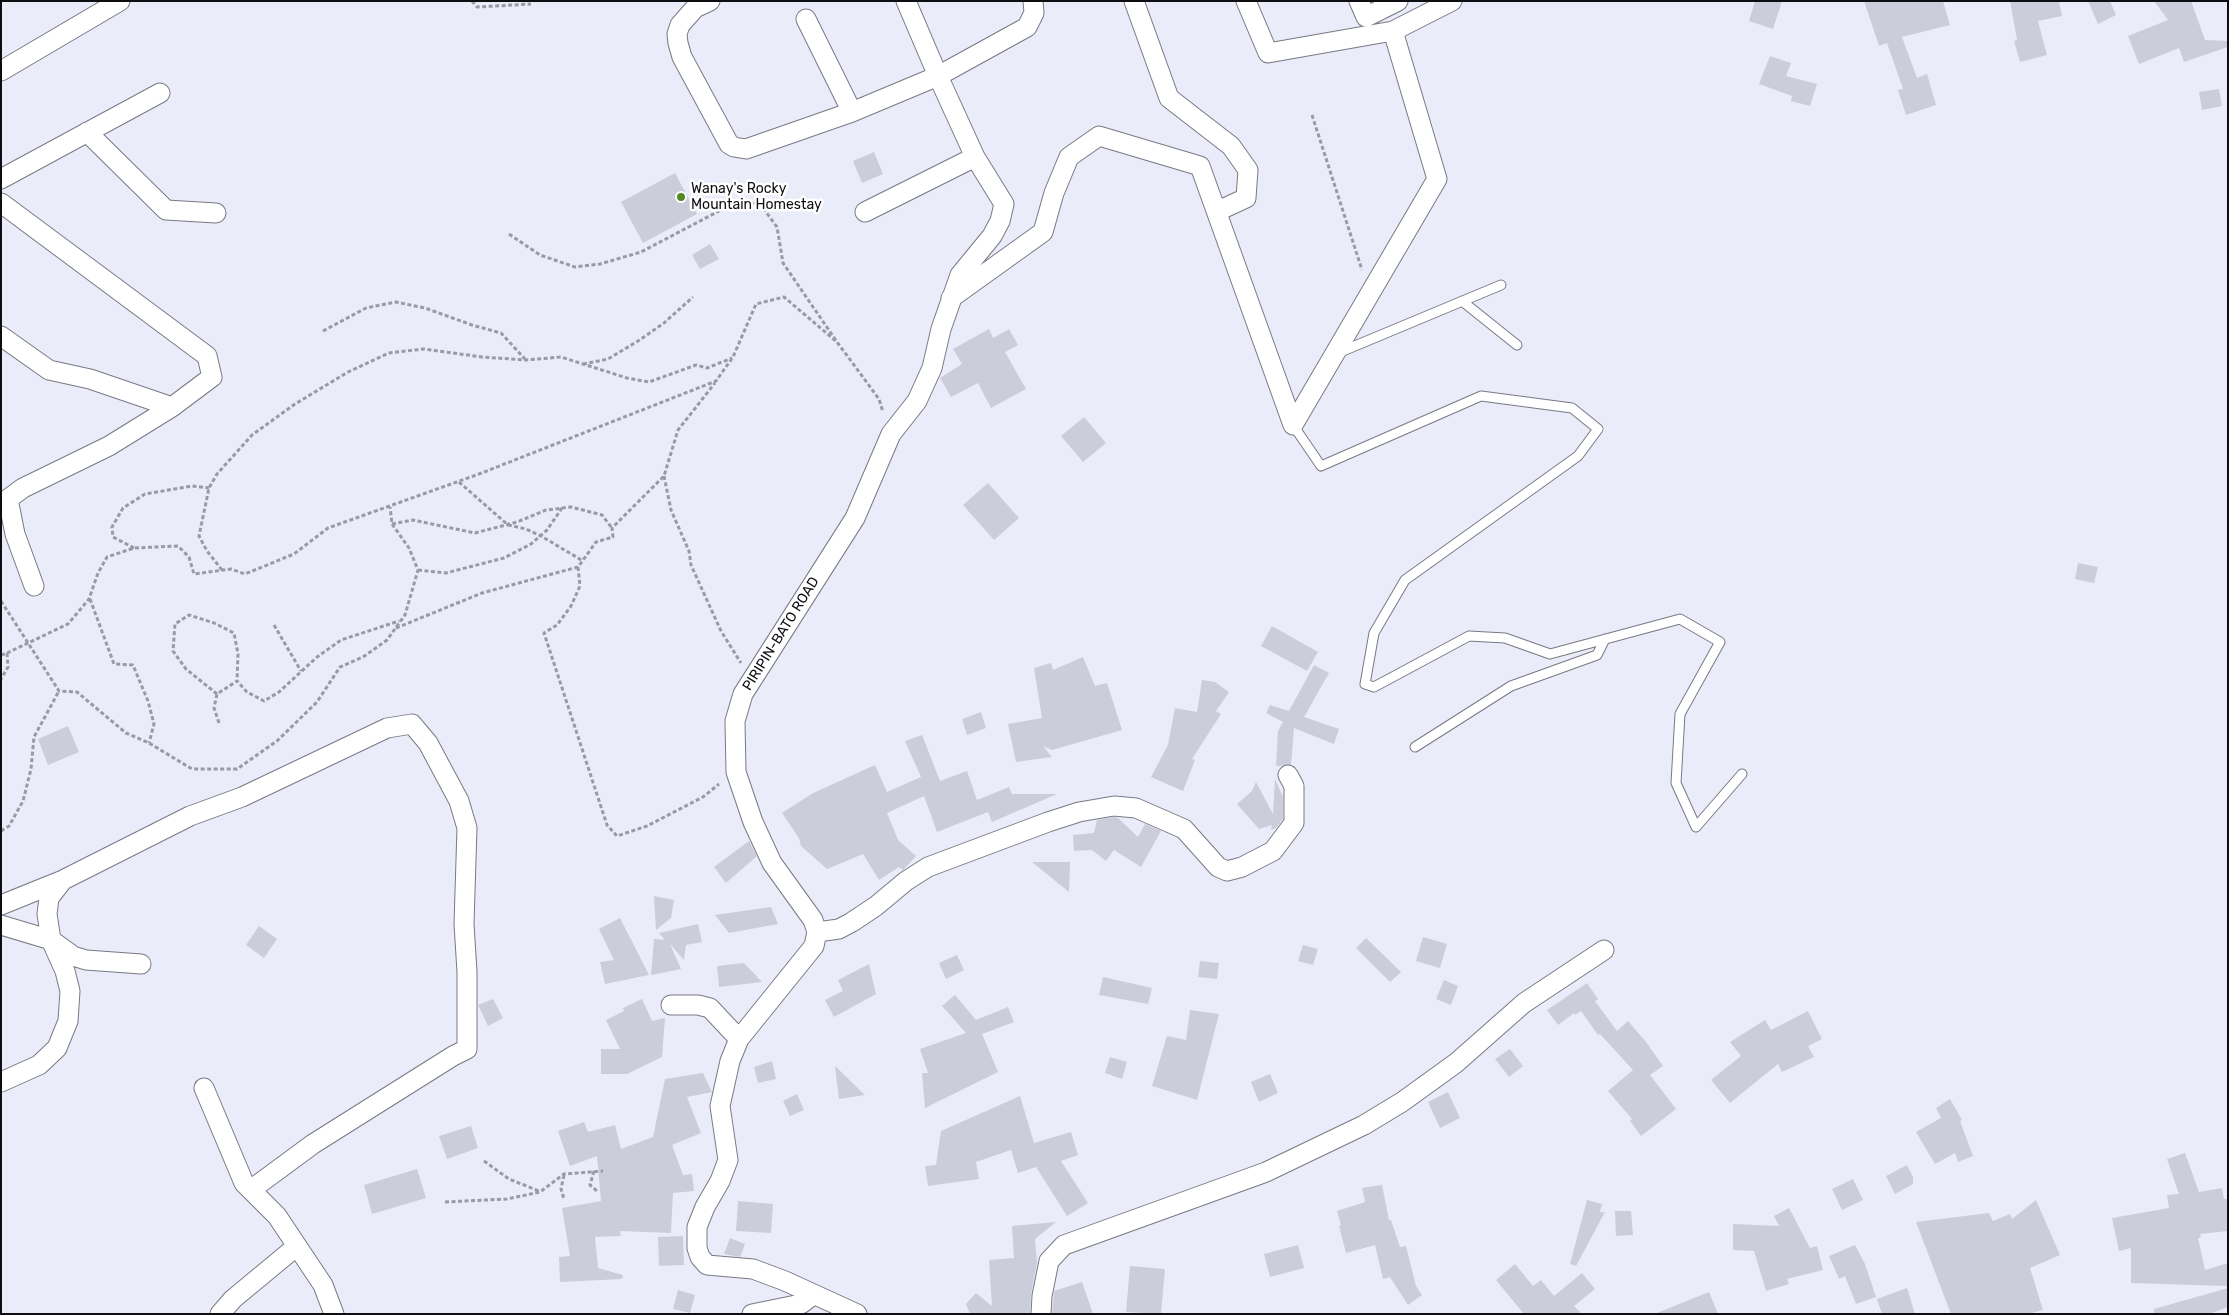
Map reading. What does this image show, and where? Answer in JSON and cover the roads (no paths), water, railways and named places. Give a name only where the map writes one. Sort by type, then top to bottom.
[{"type":"street","points":[[1,71],[120,1]]},
{"type":"street","points":[[710,1],[695,8],[680,25],[677,34],[678,43],[682,57],[729,144],[734,148],[746,149],[852,112],[938,76],[1027,27],[1034,14],[1033,1]]},
{"type":"street","points":[[865,212],[975,157],[906,1]]},
{"type":"street","points":[[1134,1],[1169,98],[1231,146],[1248,170],[1246,198],[1218,211]]},
{"type":"street","points":[[1246,1],[1268,53],[1393,32],[1452,1]]},
{"type":"street","points":[[1359,1],[1366,17],[1398,1]]},
{"type":"street","points":[[806,20],[852,112]]},
{"type":"street","points":[[1293,425],[1437,179],[1393,32]]},
{"type":"street","points":[[1,179],[160,93]]},
{"type":"street","points":[[87,132],[166,210],[216,213]]},
{"type":"street","points":[[951,298],[1043,232],[1054,193],[1069,157],[1099,136],[1200,166],[1218,211],[1293,425]]},
{"type":"street","name":"PIRIPIN-BATO ROAD","points":[[817,932],[813,920],[772,863],[753,822],[736,772],[735,721],[743,694],[855,518],[891,434],[917,401],[932,368],[941,329],[960,275],[992,236],[1000,221],[1004,204],[975,157]]},
{"type":"street","points":[[1,203],[207,356],[212,377],[172,407],[109,446],[23,488],[8,500],[15,534],[34,586]]},
{"type":"street","points":[[1,336],[49,370],[90,379],[172,407]]},
{"type":"street","points":[[1,905],[63,880],[190,816],[242,796],[387,728],[412,724],[428,743],[459,801],[467,828],[464,924],[467,972],[467,1049],[313,1144],[252,1189]]},
{"type":"street","points":[[857,1314],[754,1269],[708,1265],[700,1257],[697,1248],[697,1227],[705,1207],[720,1181],[728,1160],[720,1106],[730,1061],[739,1039],[814,946],[817,932],[839,929],[852,922],[876,906],[906,881],[928,867],[1056,819],[1079,812],[1114,806],[1136,808],[1184,829],[1218,867],[1227,871],[1242,867],[1273,851],[1294,823],[1294,786],[1288,775]]},
{"type":"street","points":[[1,1082],[39,1065],[57,1048],[68,1021],[70,991],[65,971],[51,940],[47,914],[49,898],[63,880]]},
{"type":"street","points":[[1,925],[51,940],[73,956],[86,960],[141,964]]},
{"type":"street","points":[[1041,1314],[1042,1296],[1049,1261],[1064,1246],[1266,1172],[1364,1124],[1402,1102],[1456,1063],[1524,1003],[1604,950]]},
{"type":"street","points":[[671,1005],[698,1005],[710,1008],[739,1039]]},
{"type":"street","points":[[204,1088],[244,1183],[277,1216],[323,1285],[334,1314]]},
{"type":"street","points":[[220,1314],[233,1299],[297,1246]]},
{"type":"street","points":[[752,1314],[801,1304],[812,1293]]},
{"type":"lane","points":[[1335,354],[1502,285]]},
{"type":"lane","points":[[1462,301],[1517,345]]},
{"type":"lane","points":[[1293,425],[1321,466],[1481,396],[1572,408],[1598,429],[1578,456],[1404,580],[1374,633],[1365,684],[1374,688],[1469,636],[1505,638],[1550,654],[1680,619],[1720,642],[1680,714],[1676,783],[1696,827],[1742,774]]},
{"type":"lane","points":[[1415,747],[1512,686],[1597,655],[1605,639]]},
{"type":"place","name":"Wanay's Rocky Mountain Homestay","points":[[681,197]]}]
